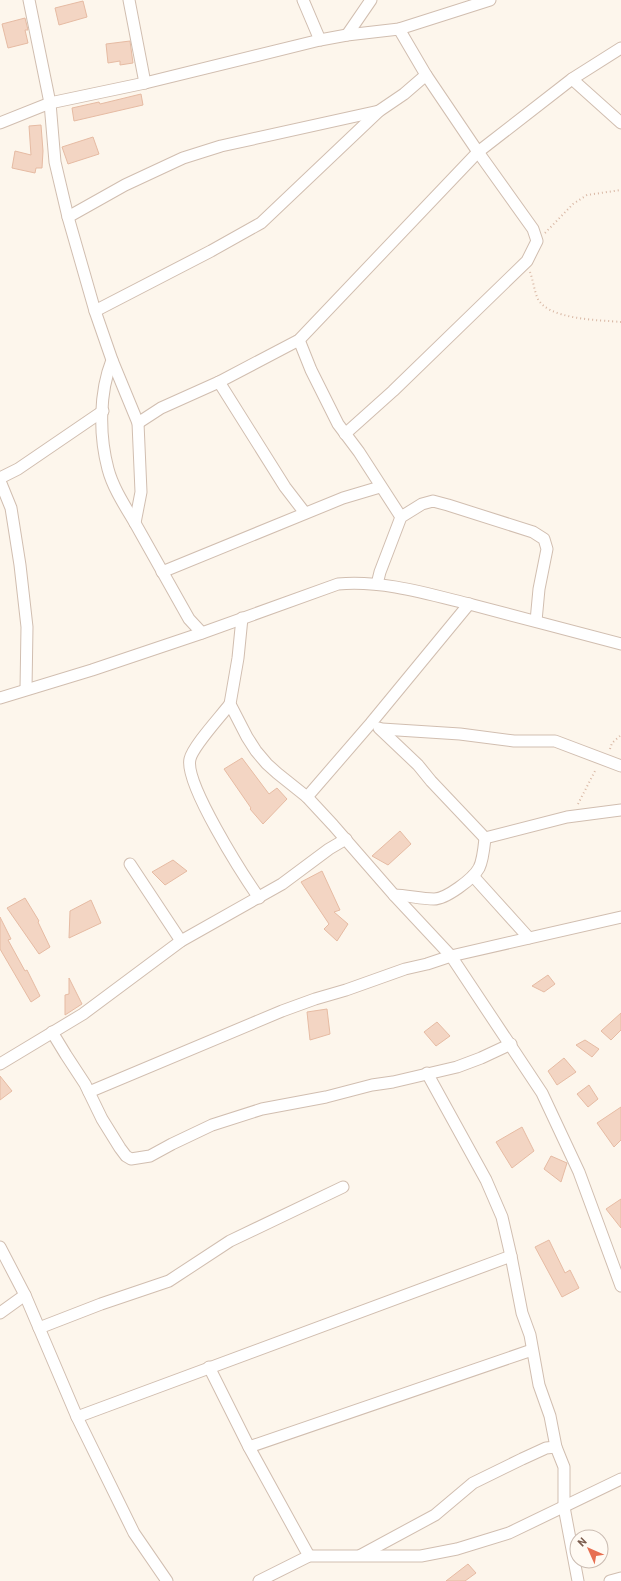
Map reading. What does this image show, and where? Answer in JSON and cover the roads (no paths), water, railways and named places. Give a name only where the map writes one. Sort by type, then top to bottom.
[{"type":"street","points":[[29,0],[50,103],[55,162],[68,218],[95,311],[112,360],[138,423],[141,492],[135,523]]},
{"type":"street","points":[[129,0],[145,83]]},
{"type":"street","points":[[303,0],[320,40]]},
{"type":"street","points":[[347,35],[371,0]]},
{"type":"street","points":[[0,123],[50,103],[145,83],[320,40],[347,35],[399,29],[490,0]]},
{"type":"street","points":[[345,434],[392,391],[527,261],[537,241],[533,229],[478,152],[426,75],[399,29]]},
{"type":"street","points":[[138,423],[161,408],[219,382],[299,340],[478,152],[572,79],[621,48]]},
{"type":"street","points":[[95,311],[261,223],[379,110],[404,94],[426,75]]},
{"type":"street","points":[[572,79],[621,123]]},
{"type":"street","points":[[68,218],[125,185],[183,158],[220,146],[379,110]]},
{"type":"street","points":[[299,340],[311,370],[330,409],[401,517]]},
{"type":"street","points":[[112,360],[106,374],[103,391],[101,431],[108,470],[120,496],[189,619],[202,633]]},
{"type":"street","points":[[219,382],[286,487],[305,513]]},
{"type":"street","points":[[26,689],[27,627],[20,566],[11,508],[0,480],[102,412]]},
{"type":"street","points":[[162,572],[305,513],[344,498],[380,487]]},
{"type":"street","points":[[377,584],[380,572],[401,517],[422,504],[433,501],[533,532],[544,539],[547,548],[539,590],[536,621]]},
{"type":"street","points":[[0,698],[92,670],[202,633],[338,584],[355,582],[377,584],[420,592],[621,644]]},
{"type":"street","points":[[307,797],[371,723],[469,604]]},
{"type":"street","points":[[242,618],[238,658],[230,704],[197,746],[190,759],[190,769],[224,843],[259,898]]},
{"type":"street","points":[[230,704],[244,732],[256,751],[277,773],[307,797],[346,839],[394,895],[451,956],[511,1044],[542,1093],[579,1172],[621,1286]]},
{"type":"street","points":[[371,723],[382,729],[485,838]]},
{"type":"street","points":[[382,729],[460,734],[514,741],[555,741],[568,745],[582,753],[621,766]]},
{"type":"street","points":[[485,838],[567,817],[621,810]]},
{"type":"street","points":[[394,895],[434,899],[442,897],[473,876],[479,868],[485,838]]},
{"type":"street","points":[[1,1061],[82,1014],[181,942],[282,884],[329,849],[346,839]]},
{"type":"street","points":[[130,864],[181,942]]},
{"type":"street","points":[[473,876],[529,938]]},
{"type":"street","points":[[89,1092],[315,999],[346,990],[405,969],[451,956],[621,917]]},
{"type":"street","points":[[52,1032],[89,1092],[102,1120],[120,1148],[126,1156],[131,1159],[150,1156],[212,1125],[262,1109],[372,1085],[393,1082],[469,1063],[511,1044]]},
{"type":"street","points":[[427,1073],[486,1180],[502,1217],[520,1304],[530,1335],[539,1385],[550,1416],[556,1447],[564,1467],[564,1507],[578,1581]]},
{"type":"street","points":[[38,1328],[101,1304],[170,1281],[230,1241],[343,1188]]},
{"type":"street","points":[[0,1247],[25,1295],[77,1417],[134,1533],[167,1581]]},
{"type":"street","points":[[77,1417],[511,1256]]},
{"type":"street","points":[[0,1313],[25,1295]]},
{"type":"street","points":[[249,1447],[532,1350]]},
{"type":"street","points":[[209,1367],[249,1447],[309,1556]]},
{"type":"street","points":[[361,1555],[435,1515],[474,1483],[546,1448],[556,1447]]},
{"type":"street","points":[[259,1581],[309,1556],[421,1556],[457,1549],[509,1533],[621,1479]]},
{"type":"street","points":[[610,1581],[621,1578]]}]
